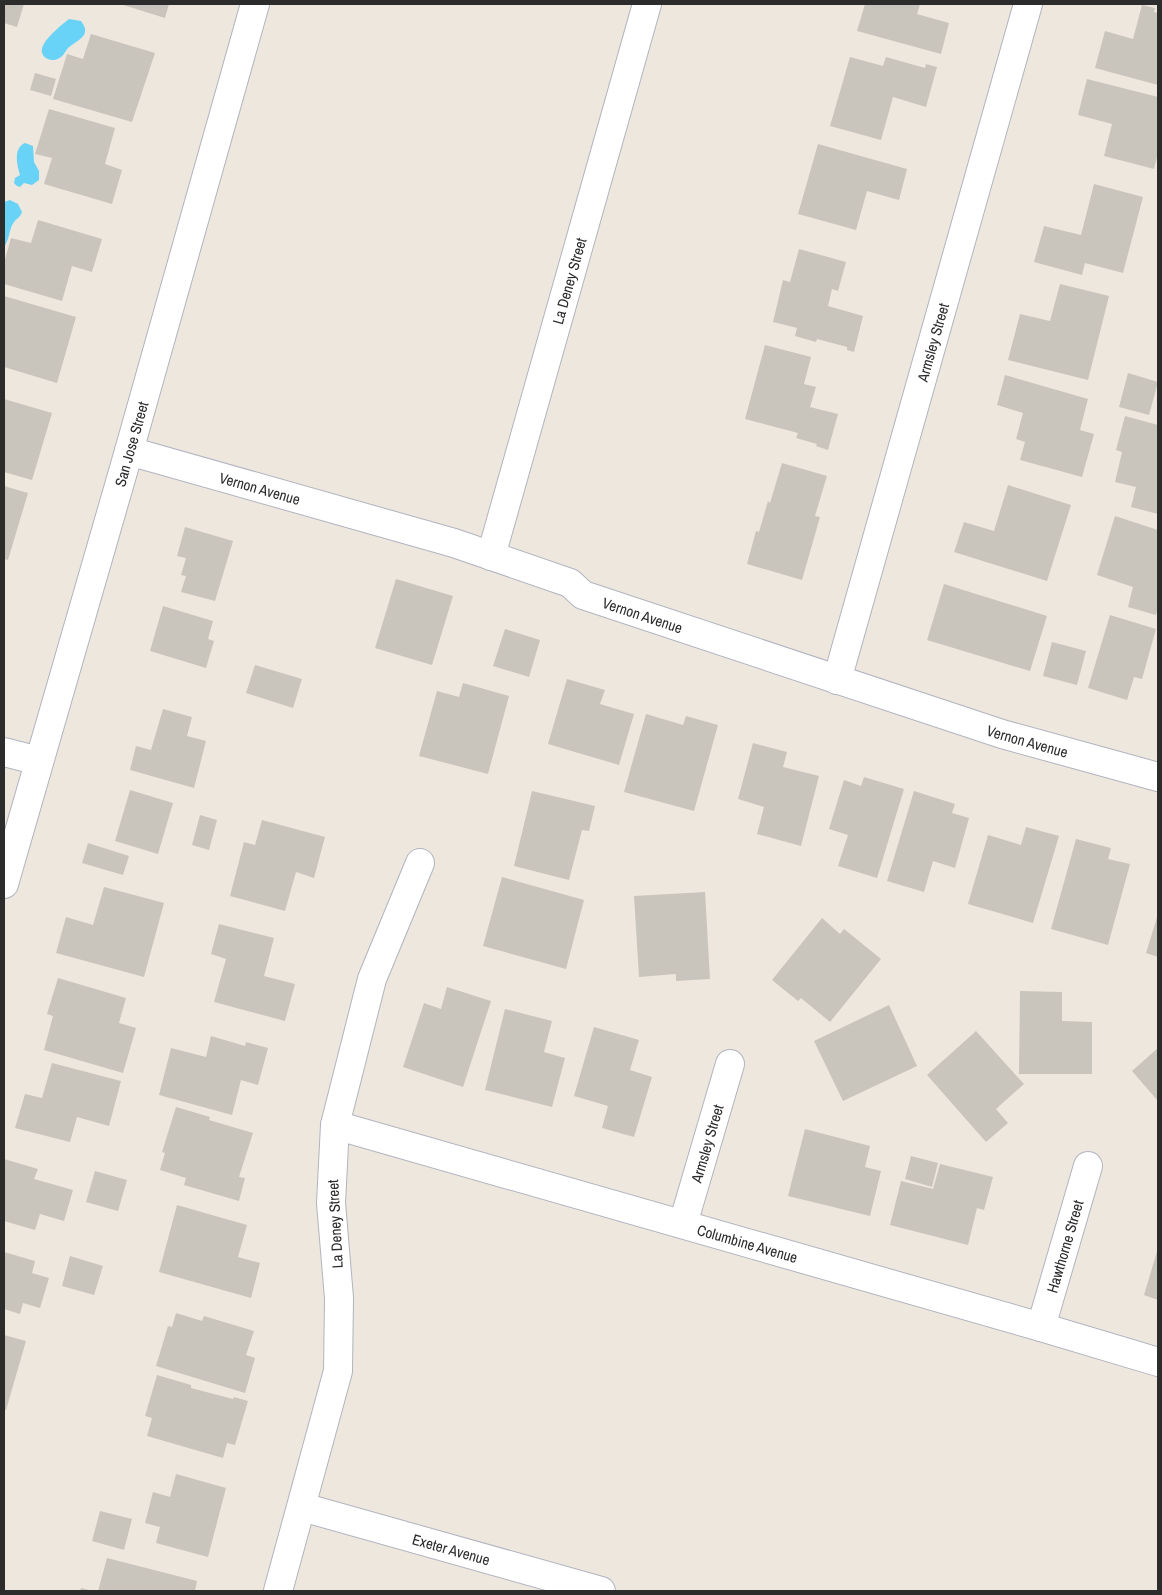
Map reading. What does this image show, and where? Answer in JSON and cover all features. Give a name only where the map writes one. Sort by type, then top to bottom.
[{"type":"street","name":"San Jose Street","points":[[4,884],[255,4]]},
{"type":"street","name":"La Deney Street","points":[[491,556],[646,4]]},
{"type":"street","name":"Armsley Street","points":[[837,680],[1028,4]]},
{"type":"street","name":"Vernon Avenue","points":[[129,451],[454,543],[570,583],[583,595],[837,680],[1002,734],[1158,777]]},
{"type":"street","points":[[4,752],[39,762]]},
{"type":"street","name":"La Deney Street","points":[[278,1591],[338,1371],[340,1298],[332,1203],[335,1125],[372,979],[420,863]]},
{"type":"street","name":"Armsley Street","points":[[683,1224],[730,1064]]},
{"type":"street","name":"Columbine Avenue","points":[[335,1125],[1158,1362]]},
{"type":"street","name":"Hawthorne Street","points":[[1041,1327],[1088,1166]]},
{"type":"street","name":"Exeter Avenue","points":[[302,1507],[601,1591]]},
{"type":"water","points":[[69,19],[81,21],[85,29],[84,34],[61,57],[54,60],[46,58],[42,51],[46,40]]},
{"type":"water","points":[[25,143],[33,146],[34,162],[39,171],[39,180],[32,185],[24,183],[20,187],[14,183],[15,178],[20,175],[17,153],[21,145]]},
{"type":"water","points":[[10,200],[18,204],[22,212],[12,224],[4,247],[4,202]]},
{"type":"building","points":[[4,4],[24,4],[17,27],[4,23]]},
{"type":"building","points":[[120,4],[169,4],[165,18]]},
{"type":"building","points":[[865,4],[920,4],[917,14],[949,23],[941,54],[857,31]]},
{"type":"building","points":[[1142,5],[1155,8],[1154,12],[1158,13],[1158,85],[1095,68],[1105,31],[1133,39]]},
{"type":"building","points":[[91,34],[155,53],[132,122],[53,99],[67,54],[83,59]]},
{"type":"building","points":[[850,57],[883,66],[886,57],[925,68],[926,64],[937,67],[926,107],[893,97],[881,140],[830,126]]},
{"type":"building","points":[[35,73],[56,79],[51,96],[30,90]]},
{"type":"building","points":[[1087,79],[1158,97],[1158,153],[1154,169],[1104,156],[1112,124],[1078,115]]},
{"type":"building","points":[[49,109],[115,128],[105,164],[122,170],[112,204],[44,184],[52,158],[35,154]]},
{"type":"building","points":[[818,144],[907,169],[899,200],[867,191],[856,230],[798,214]]},
{"type":"building","points":[[1094,184],[1143,197],[1123,273],[1085,263],[1082,275],[1034,262],[1044,226],[1081,235]]},
{"type":"building","points":[[38,220],[102,239],[92,272],[72,266],[62,301],[4,284],[4,263],[11,238],[31,243]]},
{"type":"building","points":[[799,249],[846,262],[838,291],[832,289],[828,306],[863,316],[854,352],[847,350],[847,347],[817,339],[816,342],[795,336],[797,328],[773,322],[783,280],[790,282]]},
{"type":"building","points":[[1060,284],[1109,296],[1088,380],[1008,360],[1020,314],[1050,321]]},
{"type":"building","points":[[4,296],[76,317],[57,383],[4,367]]},
{"type":"building","points":[[765,345],[811,357],[804,384],[816,387],[810,407],[838,414],[828,450],[816,446],[817,444],[796,438],[798,433],[745,419]]},
{"type":"building","points":[[1128,373],[1158,382],[1149,415],[1119,407]]},
{"type":"building","points":[[1005,375],[1088,399],[1080,430],[1094,434],[1082,477],[1020,460],[1025,442],[1016,439],[1023,413],[997,405]]},
{"type":"building","points":[[4,399],[52,413],[32,480],[4,472]]},
{"type":"building","points":[[1125,416],[1158,425],[1158,514],[1131,507],[1136,487],[1115,482],[1122,452],[1116,450]]},
{"type":"building","points":[[782,463],[827,476],[815,516],[820,517],[802,580],[747,564],[756,531],[759,532]]},
{"type":"building","points":[[1008,485],[1071,505],[1047,581],[954,552],[964,522],[994,531]]},
{"type":"building","points":[[4,486],[28,493],[8,560],[4,559]]},
{"type":"building","points":[[1115,516],[1158,530],[1158,607],[1156,615],[1128,607],[1133,587],[1097,575]]},
{"type":"building","points":[[185,527],[233,541],[215,601],[181,592],[186,576],[181,575],[186,558],[177,556]]},
{"type":"building","points":[[396,579],[453,596],[432,665],[375,648]]},
{"type":"building","points":[[944,584],[1047,616],[1030,671],[927,640]]},
{"type":"building","points":[[163,606],[213,621],[208,639],[214,641],[206,668],[150,651]]},
{"type":"building","points":[[1110,615],[1156,629],[1142,679],[1134,677],[1127,700],[1088,688]]},
{"type":"building","points":[[505,629],[540,640],[529,677],[493,666]]},
{"type":"building","points":[[1052,642],[1086,651],[1077,685],[1043,676]]},
{"type":"building","points":[[255,665],[302,679],[293,708],[246,693]]},
{"type":"building","points":[[567,679],[605,690],[600,704],[634,714],[619,765],[548,744]]},
{"type":"building","points":[[463,683],[509,696],[488,774],[419,756],[437,691],[459,697]]},
{"type":"building","points":[[163,709],[192,717],[187,736],[206,741],[194,788],[130,770],[136,746],[151,750]]},
{"type":"building","points":[[646,714],[683,725],[686,716],[718,725],[694,811],[624,792]]},
{"type":"building","points":[[753,743],[787,752],[783,767],[819,776],[801,846],[757,834],[764,807],[738,799]]},
{"type":"building","points":[[864,777],[904,789],[877,878],[838,866],[848,835],[829,829],[844,780],[861,786]]},
{"type":"building","points":[[130,790],[173,803],[158,854],[115,841]]},
{"type":"building","points":[[532,791],[595,806],[589,831],[582,830],[569,880],[514,866]]},
{"type":"building","points":[[914,791],[955,804],[952,813],[969,818],[955,868],[933,861],[924,892],[887,881]]},
{"type":"building","points":[[200,815],[217,820],[209,850],[192,845]]},
{"type":"building","points":[[262,820],[325,837],[314,878],[296,872],[285,911],[230,896],[244,842],[255,845]]},
{"type":"building","points":[[1026,827],[1059,836],[1033,923],[968,904],[988,835],[1021,845]]},
{"type":"building","points":[[1076,839],[1111,848],[1108,859],[1130,864],[1108,945],[1051,929]]},
{"type":"building","points":[[88,843],[129,856],[123,875],[82,863]]},
{"type":"building","points":[[502,877],[584,900],[566,969],[483,946]]},
{"type":"building","points":[[104,887],[164,903],[144,977],[56,953],[66,917],[93,925]]},
{"type":"building","points":[[705,892],[710,979],[676,981],[676,974],[639,977],[634,896]]},
{"type":"building","points":[[1158,914],[1158,957],[1146,953]]},
{"type":"building","points":[[822,918],[840,934],[844,929],[881,959],[830,1022],[801,998],[798,1001],[772,980]]},
{"type":"building","points":[[219,924],[274,938],[264,976],[295,984],[285,1021],[214,1002],[226,959],[211,954]]},
{"type":"building","points":[[58,978],[126,998],[119,1023],[136,1028],[123,1073],[44,1050],[53,1016],[47,1014]]},
{"type":"building","points":[[447,987],[491,1001],[463,1087],[403,1067],[424,1003],[441,1009]]},
{"type":"building","points":[[1020,991],[1062,992],[1062,1021],[1092,1022],[1092,1074],[1019,1074]]},
{"type":"building","points":[[889,1005],[917,1066],[843,1101],[814,1041]]},
{"type":"building","points":[[505,1009],[552,1021],[544,1052],[565,1058],[552,1107],[485,1090]]},
{"type":"building","points":[[594,1027],[639,1040],[630,1070],[652,1077],[634,1137],[602,1128],[608,1106],[574,1096]]},
{"type":"building","points":[[976,1031],[1024,1084],[996,1109],[1008,1123],[986,1142],[927,1075]]},
{"type":"building","points":[[211,1036],[245,1046],[246,1042],[268,1048],[258,1085],[241,1080],[232,1115],[159,1095],[171,1048],[206,1057]]},
{"type":"building","points":[[1158,1048],[1158,1101],[1132,1071]]},
{"type":"building","points":[[52,1063],[121,1081],[109,1126],[77,1117],[70,1142],[15,1128],[25,1094],[42,1098]]},
{"type":"building","points":[[176,1107],[210,1117],[209,1120],[253,1133],[239,1177],[245,1178],[239,1201],[184,1185],[186,1178],[160,1170],[165,1153],[162,1152]]},
{"type":"building","points":[[805,1129],[870,1146],[865,1167],[881,1171],[870,1216],[788,1196]]},
{"type":"building","points":[[911,1156],[938,1163],[932,1187],[905,1179]]},
{"type":"building","points":[[4,1159],[38,1169],[34,1179],[73,1190],[64,1221],[40,1214],[35,1230],[4,1221]]},
{"type":"building","points":[[940,1164],[993,1177],[984,1210],[977,1208],[968,1245],[890,1225],[901,1181],[933,1189]]},
{"type":"building","points":[[95,1171],[127,1180],[118,1211],[86,1202]]},
{"type":"building","points":[[177,1205],[247,1225],[238,1257],[260,1263],[251,1298],[159,1272]]},
{"type":"building","points":[[1158,1248],[1158,1300],[1144,1295]]},
{"type":"building","points":[[4,1252],[35,1261],[32,1273],[49,1278],[40,1308],[23,1303],[20,1314],[4,1309]]},
{"type":"building","points":[[70,1256],[103,1266],[94,1295],[62,1286]]},
{"type":"building","points":[[176,1313],[202,1321],[204,1316],[254,1331],[246,1355],[255,1358],[245,1393],[156,1366],[168,1326],[172,1327]]},
{"type":"building","points":[[4,1335],[26,1341],[6,1410],[4,1410]]},
{"type":"building","points":[[157,1375],[191,1385],[191,1388],[248,1401],[235,1445],[227,1443],[223,1458],[147,1436],[152,1418],[145,1416]]},
{"type":"building","points":[[176,1474],[226,1488],[208,1557],[156,1543],[160,1527],[145,1523],[153,1492],[170,1497]]},
{"type":"building","points":[[100,1511],[132,1519],[124,1550],[92,1541]]},
{"type":"building","points":[[107,1558],[197,1581],[195,1591],[98,1591]]},
{"type":"building","points":[[81,1588],[93,1591],[80,1591]]}]
